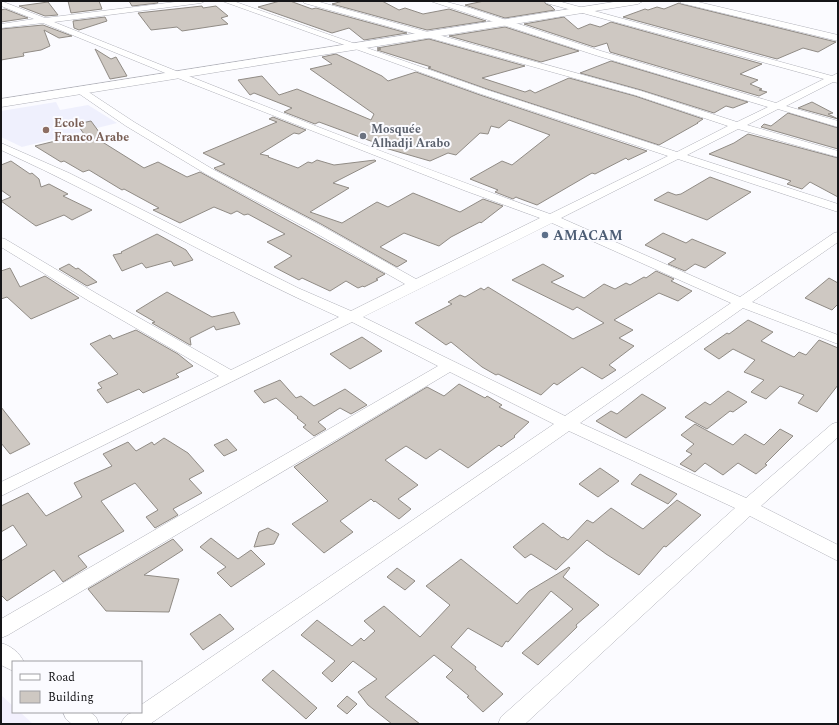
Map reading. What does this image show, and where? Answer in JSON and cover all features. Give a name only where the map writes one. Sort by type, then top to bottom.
[{"type":"street","points":[[1,26],[201,1]]},
{"type":"street","points":[[226,1],[484,92],[838,208]]},
{"type":"street","points":[[307,1],[638,93],[738,126],[838,154]]},
{"type":"street","points":[[434,1],[467,10],[598,53],[838,124]]},
{"type":"street","points":[[548,1],[836,78]]},
{"type":"street","points":[[1,103],[638,1]]},
{"type":"street","points":[[684,1],[838,38]]},
{"type":"street","points":[[1,3],[47,20],[178,75],[470,189],[551,218],[742,303],[838,340]]},
{"type":"street","points":[[2,487],[352,317],[836,78]]},
{"type":"street","points":[[81,91],[130,124],[210,172],[316,228],[416,285]]},
{"type":"street","points":[[1,146],[65,175],[293,291],[352,317],[566,423],[748,507],[838,554]]},
{"type":"street","points":[[132,724],[838,236]]},
{"type":"street","points":[[1,242],[94,298],[231,376]]},
{"type":"street","points":[[1,629],[449,366]]},
{"type":"street","points":[[509,724],[748,507],[838,428]]},
{"type":"street","points":[[1,652],[12,661]]},
{"type":"street","points":[[75,713],[88,724]]},
{"type":"shaded area","name":"Ecole Franco Arabe","points":[[56,102],[60,110],[88,105],[117,123],[22,147],[1,137],[1,111]]},
{"type":"shaded area","points":[[1,695],[12,705],[12,713],[21,713],[33,724],[1,724]]},
{"type":"building","points":[[68,1],[99,1],[102,9],[71,13]]},
{"type":"building","points":[[129,1],[157,1],[158,3],[132,6]]},
{"type":"building","points":[[280,1],[290,1],[312,9],[316,8],[407,33],[364,40],[349,28],[332,33],[258,7]]},
{"type":"building","points":[[343,1],[382,1],[399,10],[405,8],[423,14],[449,9],[486,21],[427,30],[332,4]]},
{"type":"building","points":[[484,1],[544,1],[555,10],[505,18],[465,5]]},
{"type":"building","points":[[48,2],[58,15],[45,16],[19,6]]},
{"type":"building","points":[[679,3],[836,42],[818,52],[803,48],[777,59],[623,17],[645,9],[648,10],[657,7],[664,9]]},
{"type":"building","points":[[202,6],[203,8],[216,6],[228,16],[221,18],[228,24],[182,31],[177,27],[151,30],[138,13]]},
{"type":"building","points":[[5,9],[28,18],[1,22],[1,10]]},
{"type":"building","points":[[105,17],[107,21],[79,30],[74,28],[73,21]]},
{"type":"building","points":[[564,17],[578,29],[590,24],[600,27],[611,22],[762,64],[740,74],[758,80],[750,84],[762,89],[759,90],[767,92],[759,96],[610,52],[607,43],[594,47],[524,24]]},
{"type":"building","points":[[43,25],[72,36],[59,38],[44,30],[50,46],[41,50],[23,53],[24,56],[1,60],[1,29]]},
{"type":"building","points":[[505,27],[579,51],[541,62],[449,36]]},
{"type":"building","points":[[429,39],[525,66],[482,78],[525,92],[530,90],[535,93],[569,78],[635,96],[703,119],[659,145],[487,89],[428,68],[431,67],[377,50],[381,49],[377,48]]},
{"type":"building","points":[[95,49],[111,59],[116,57],[127,76],[110,79]]},
{"type":"building","points":[[336,54],[382,76],[388,81],[416,72],[647,151],[628,160],[626,158],[595,174],[592,173],[537,205],[516,197],[513,199],[495,192],[498,190],[470,179],[502,161],[512,165],[550,135],[509,120],[499,128],[491,126],[488,134],[480,133],[456,155],[448,153],[430,161],[385,148],[387,147],[319,122],[315,124],[284,112],[292,108],[254,93],[250,95],[238,80],[262,76],[279,95],[297,89],[371,120],[374,114],[310,69],[332,64],[322,57]]},
{"type":"building","points":[[611,61],[748,102],[733,108],[726,106],[714,113],[580,73]]},
{"type":"building","points":[[812,102],[833,113],[828,114],[838,119],[798,108]]},
{"type":"building","points":[[788,113],[838,128],[838,149],[761,127],[764,124],[771,126]]},
{"type":"building","points":[[273,117],[306,130],[299,134],[294,133],[260,154],[269,156],[268,157],[298,168],[308,162],[312,163],[317,160],[334,165],[376,161],[333,183],[349,188],[310,212],[342,223],[377,202],[388,207],[413,193],[460,212],[483,199],[503,206],[481,223],[480,222],[451,237],[439,246],[404,233],[380,247],[407,261],[397,267],[321,224],[215,169],[214,168],[225,164],[203,153],[277,122],[269,119]]},
{"type":"building","points":[[91,121],[102,136],[96,138],[144,168],[158,162],[187,177],[200,172],[385,274],[376,279],[378,280],[364,287],[358,288],[346,281],[330,291],[302,278],[299,280],[274,267],[292,256],[267,242],[285,234],[248,214],[244,215],[237,211],[231,214],[214,207],[180,223],[153,210],[159,208],[124,189],[122,190],[89,170],[83,172],[64,161],[61,162],[35,146],[84,134],[77,124]]},
{"type":"building","points":[[748,134],[838,158],[838,197],[810,182],[802,189],[787,184],[791,181],[709,154],[734,143]]},
{"type":"building","points":[[11,161],[30,174],[32,173],[39,179],[41,187],[49,184],[68,194],[63,196],[92,210],[72,220],[64,215],[36,226],[1,201],[11,197],[1,190],[1,165]]},
{"type":"building","points":[[710,177],[751,192],[707,220],[654,200],[668,192],[676,195],[681,194]]},
{"type":"building","points":[[663,233],[686,243],[692,239],[726,253],[705,268],[695,264],[685,271],[668,264],[676,259],[645,245]]},
{"type":"building","points":[[157,234],[186,250],[193,260],[174,266],[171,261],[146,268],[142,263],[122,271],[113,255],[122,253],[121,252]]},
{"type":"building","points":[[69,264],[76,269],[78,268],[97,282],[87,286],[59,269]]},
{"type":"building","points":[[543,264],[564,276],[551,282],[584,298],[604,284],[615,289],[626,283],[630,285],[644,277],[646,278],[656,271],[674,279],[671,281],[692,291],[678,301],[659,293],[614,320],[633,330],[619,338],[634,346],[609,365],[616,370],[602,379],[582,367],[557,385],[554,383],[541,395],[498,374],[496,375],[482,367],[451,342],[446,345],[415,323],[452,304],[448,302],[460,295],[465,297],[481,288],[484,290],[488,287],[573,339],[604,323],[577,307],[573,310],[512,280]]},
{"type":"building","points":[[10,268],[20,287],[45,276],[79,298],[31,319],[7,297],[1,299],[1,271]]},
{"type":"building","points":[[829,278],[838,283],[838,304],[832,310],[805,298]]},
{"type":"building","points":[[167,292],[212,317],[234,312],[240,324],[216,330],[214,326],[190,338],[190,345],[152,323],[155,322],[136,311]]},
{"type":"building","points":[[748,320],[773,332],[761,341],[794,357],[799,352],[806,355],[819,340],[838,348],[838,385],[817,412],[798,403],[804,395],[780,386],[766,399],[751,392],[764,380],[744,372],[755,360],[733,349],[719,359],[704,349],[727,333],[729,334]]},
{"type":"building","points":[[136,330],[178,354],[193,366],[176,374],[179,377],[143,393],[139,389],[107,403],[97,390],[102,388],[98,383],[118,374],[90,344],[110,335],[113,339]]},
{"type":"building","points":[[362,337],[382,351],[350,369],[330,354]]},
{"type":"building","points":[[280,380],[296,398],[301,396],[314,406],[345,389],[367,405],[351,414],[340,408],[318,422],[326,429],[314,436],[303,427],[306,425],[297,418],[298,417],[276,398],[264,403],[254,391]]},
{"type":"building","points":[[459,384],[485,398],[487,396],[502,405],[499,407],[529,422],[514,436],[515,437],[501,447],[499,445],[468,468],[440,449],[426,459],[406,446],[385,460],[418,485],[398,499],[411,509],[399,519],[371,499],[340,521],[353,532],[324,553],[292,524],[328,501],[294,467],[427,387],[444,396]]},
{"type":"building","points":[[728,391],[747,402],[733,412],[730,411],[707,429],[685,417],[705,402],[710,405]]},
{"type":"building","points":[[642,394],[666,408],[626,438],[596,421],[611,411],[617,414]]},
{"type":"building","points":[[1,407],[30,444],[10,454],[1,443]]},
{"type":"building","points":[[695,424],[733,445],[745,434],[764,445],[780,429],[793,436],[765,464],[767,465],[756,474],[738,463],[723,475],[705,463],[695,472],[680,464],[692,454],[686,451],[694,444],[681,435]]},
{"type":"building","points":[[164,438],[188,453],[204,471],[189,479],[202,493],[173,509],[178,515],[155,528],[146,517],[158,510],[135,483],[101,501],[124,531],[78,556],[87,567],[63,582],[54,570],[7,601],[1,595],[1,561],[27,545],[13,525],[1,532],[1,506],[28,493],[46,516],[82,497],[74,483],[112,466],[103,454],[128,442],[136,451],[152,442],[154,445]]},
{"type":"building","points":[[227,439],[237,450],[224,456],[214,445]]},
{"type":"building","points":[[600,468],[619,481],[598,497],[579,484]]},
{"type":"building","points":[[640,474],[677,494],[668,504],[631,484]]},
{"type":"building","points":[[677,500],[701,515],[666,547],[664,546],[639,575],[587,540],[556,570],[531,554],[525,558],[513,547],[543,523],[562,538],[563,537],[568,540],[587,520],[593,523],[611,508],[643,529]]},
{"type":"building","points":[[268,528],[279,534],[274,544],[254,547],[259,532]]},
{"type":"building","points":[[211,538],[238,559],[251,550],[265,564],[231,587],[217,573],[226,567],[200,547]]},
{"type":"building","points":[[173,539],[183,550],[144,575],[179,579],[169,612],[106,611],[88,589]]},
{"type":"building","points":[[461,559],[517,604],[529,591],[569,567],[570,568],[563,577],[599,605],[576,625],[577,627],[538,665],[522,653],[573,609],[551,591],[508,642],[506,641],[502,647],[468,628],[451,647],[476,667],[475,669],[503,694],[483,712],[467,697],[469,696],[446,677],[453,670],[434,655],[385,697],[420,724],[392,724],[368,705],[358,692],[377,679],[353,661],[332,682],[322,673],[335,661],[301,635],[317,620],[352,646],[361,638],[364,641],[375,631],[364,621],[384,606],[420,637],[450,605],[426,586]]},
{"type":"building","points":[[397,568],[415,581],[405,590],[387,577]]},
{"type":"building","points":[[220,614],[234,629],[203,650],[190,634]]},
{"type":"building","points":[[273,670],[317,708],[306,719],[262,680]]},
{"type":"building","points":[[347,696],[357,704],[347,714],[337,706]]},
{"type":"place","name":"Ecole Franco Arabe","points":[[46,130]]},
{"type":"place","name":"Mosquée Alhadji Arabo","points":[[363,136]]},
{"type":"place","name":"AMACAM","points":[[545,235]]}]
